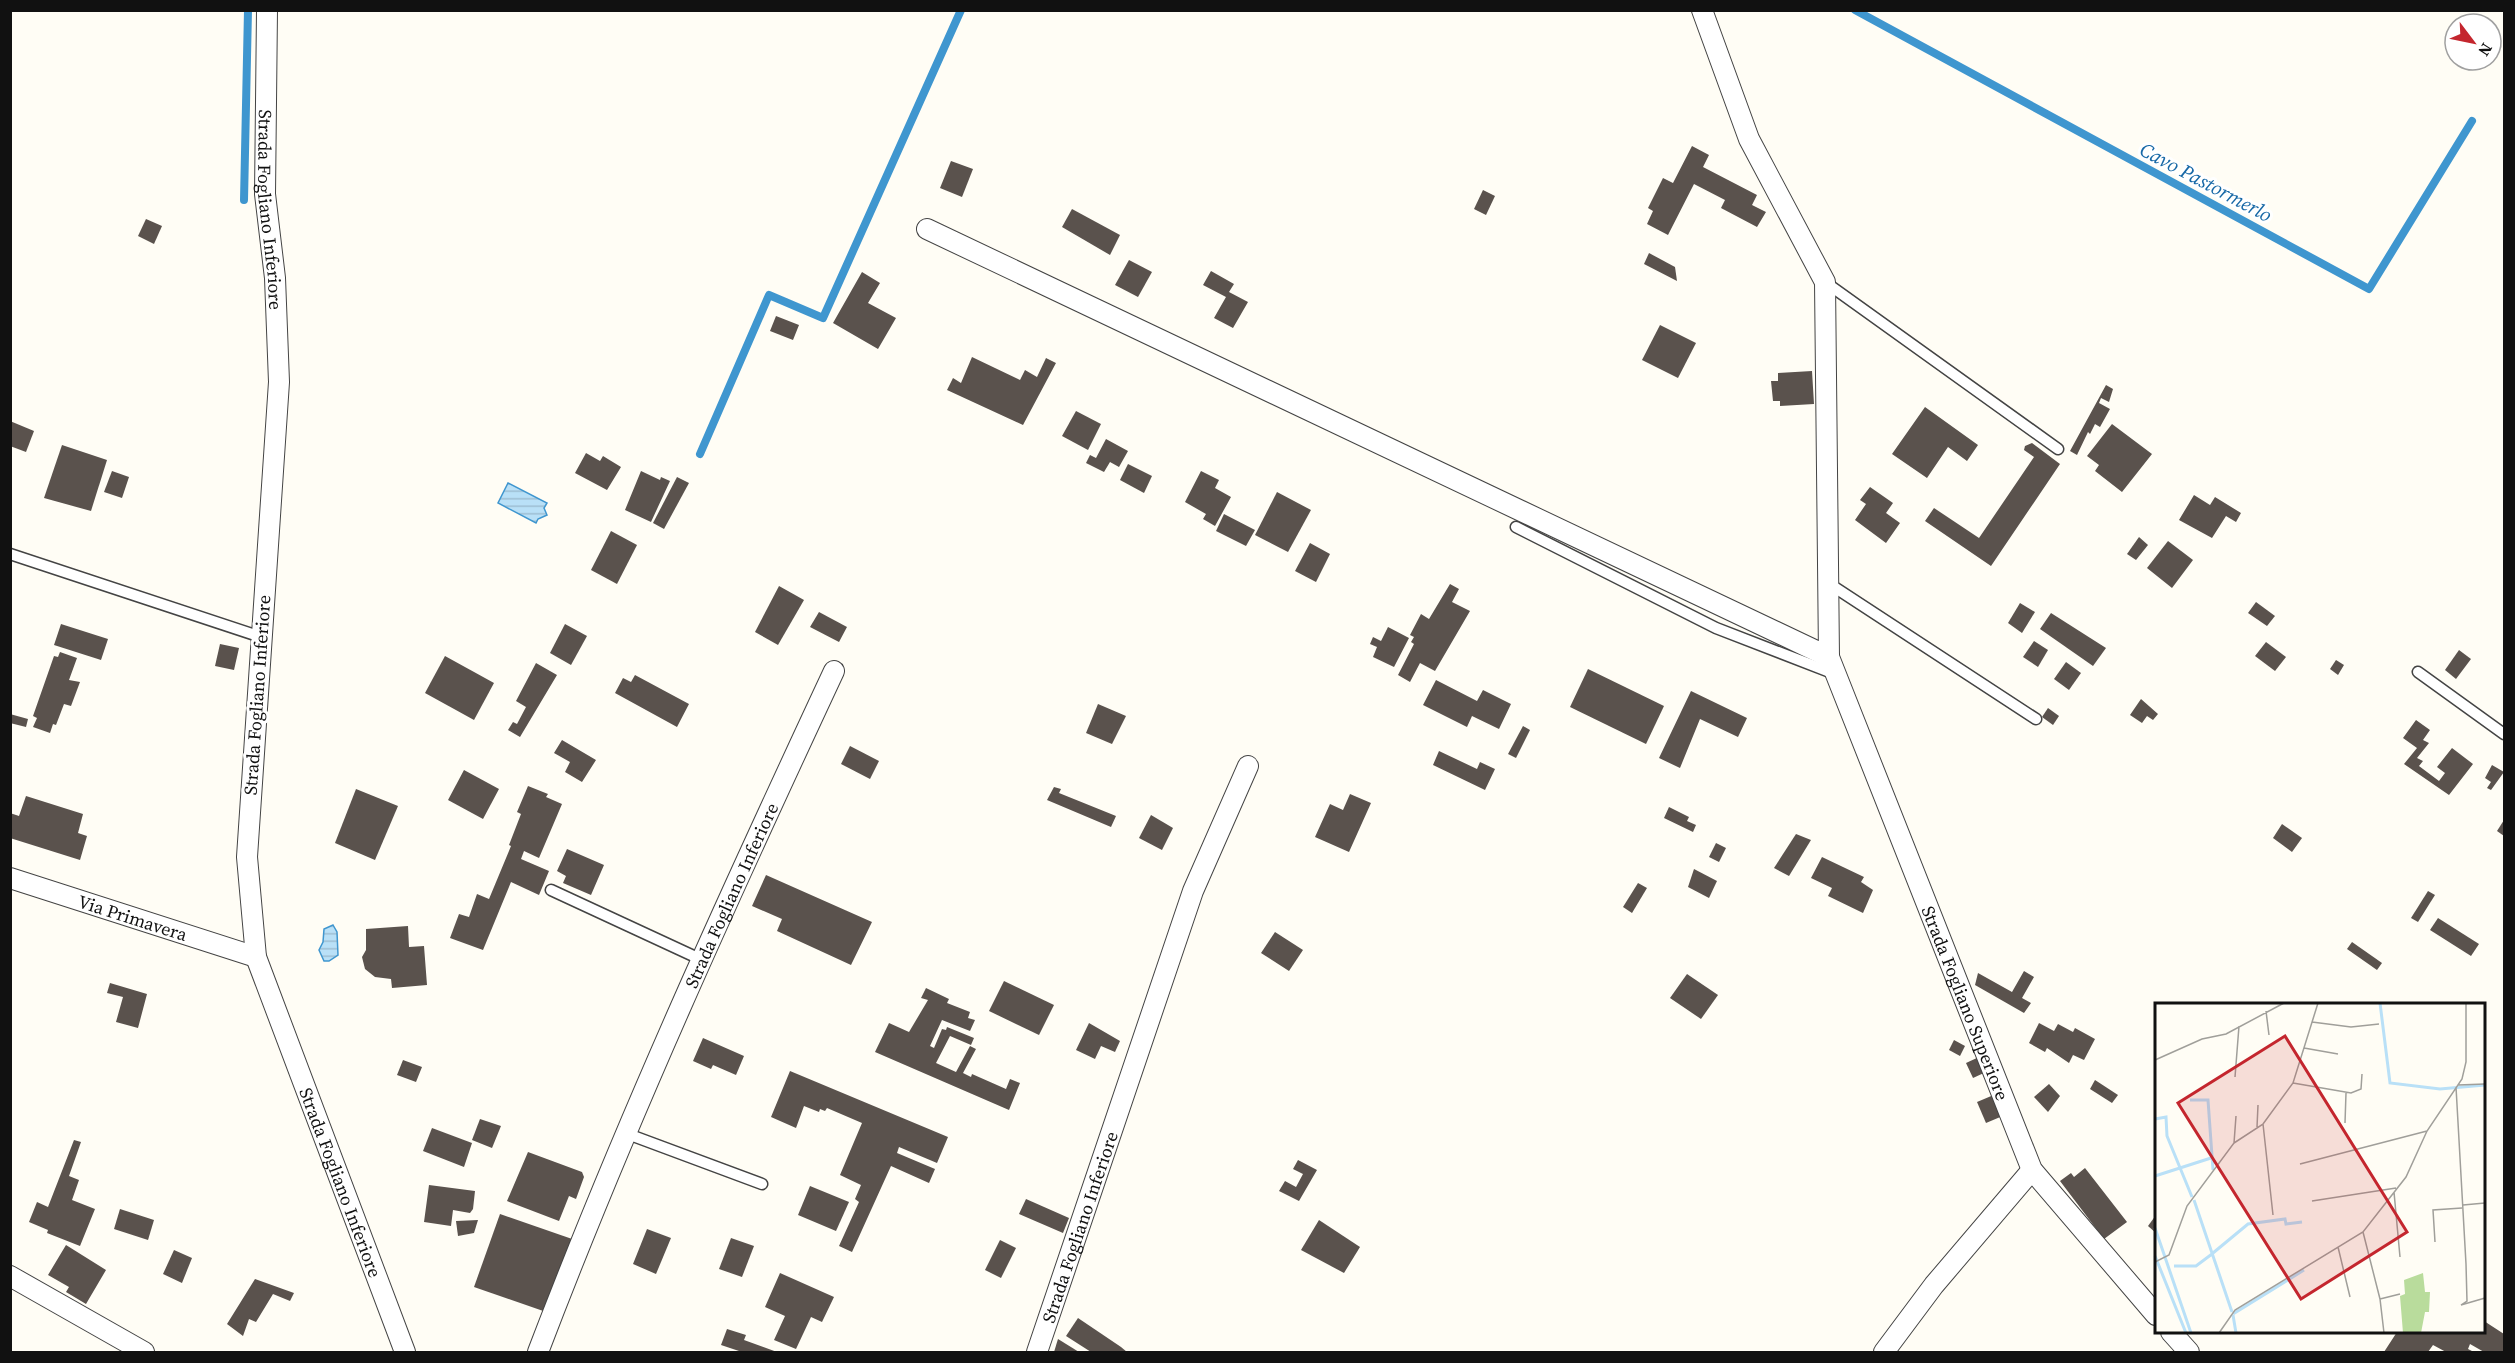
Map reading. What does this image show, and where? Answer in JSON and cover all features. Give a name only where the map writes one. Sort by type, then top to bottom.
[{"type":"street","name":"Strada Fogliano Inferiore","points":[[267,10],[265,194],[275,278],[279,382],[247,857],[256,957],[405,1353]]},
{"type":"street","points":[[927,229],[1832,666],[1827,582],[1825,282],[1749,139],[1702,10]]},
{"type":"street","name":"Strada Fogliano Superiore","points":[[1832,666],[2032,1170],[2155,1313]]},
{"type":"street","name":"Strada Fogliano Inferiore","points":[[538,1353],[625,1133],[700,958],[834,671]]},
{"type":"street","name":"Strada Fogliano Inferiore","points":[[1037,1353],[1193,891],[1248,766]]},
{"type":"street","name":"Via Primavera","points":[[10,878],[256,957]]},
{"type":"street","points":[[1884,1353],[1934,1285],[2032,1170]]},
{"type":"street","points":[[10,1276],[144,1353]]},
{"type":"street","points":[[2171,1333],[2189,1353]]},
{"type":"lane","points":[[1825,282],[2058,449]]},
{"type":"lane","points":[[1516,527],[1716,628],[1832,666]]},
{"type":"lane","points":[[10,554],[261,637]]},
{"type":"lane","points":[[1827,582],[2036,719]]},
{"type":"lane","points":[[2418,672],[2505,734]]},
{"type":"lane","points":[[551,890],[700,958]]},
{"type":"lane","points":[[625,1133],[762,1184]]},
{"type":"water","points":[[508,483],[547,503],[544,508],[547,515],[538,519],[536,523],[498,503]]},
{"type":"water","points":[[333,925],[337,932],[338,955],[329,961],[324,961],[319,950],[323,942],[324,929]]},
{"type":"building","points":[[1692,146],[1709,155],[1703,167],[1757,195],[1752,205],[1766,212],[1757,227],[1721,208],[1725,200],[1694,184],[1668,235],[1647,224],[1653,211],[1648,208],[1663,178],[1673,183]]},
{"type":"building","points":[[951,161],[973,169],[962,197],[940,188]]},
{"type":"building","points":[[1483,190],[1495,196],[1486,215],[1474,209]]},
{"type":"building","points":[[1072,209],[1120,235],[1110,255],[1062,227]]},
{"type":"building","points":[[146,219],[162,226],[154,244],[138,236]]},
{"type":"building","points":[[1649,253],[1675,267],[1677,281],[1644,264]]},
{"type":"building","points":[[1129,260],[1152,272],[1138,297],[1115,285]]},
{"type":"building","points":[[1211,271],[1234,284],[1229,292],[1248,302],[1233,328],[1214,318],[1226,297],[1203,285]]},
{"type":"building","points":[[862,272],[880,283],[868,303],[896,318],[878,349],[833,323]]},
{"type":"building","points":[[776,316],[799,325],[793,340],[770,331]]},
{"type":"building","points":[[1660,325],[1696,343],[1678,378],[1642,360]]},
{"type":"building","points":[[972,357],[1020,380],[1025,370],[1037,377],[1046,358],[1056,363],[1023,425],[947,390],[953,378],[961,383]]},
{"type":"building","points":[[1812,371],[1814,404],[1780,406],[1780,401],[1773,401],[1771,381],[1778,381],[1778,373]]},
{"type":"building","points":[[2106,385],[2113,389],[2109,402],[2101,398],[2099,403],[2110,409],[2100,427],[2095,424],[2090,434],[2088,432],[2077,455],[2070,451]]},
{"type":"building","points":[[1925,407],[1978,445],[1967,461],[1948,447],[1927,478],[1892,454]]},
{"type":"building","points":[[1076,411],[1101,424],[1088,450],[1062,436]]},
{"type":"building","points":[[10,421],[34,431],[26,452],[10,446]]},
{"type":"building","points":[[2112,424],[2152,454],[2122,492],[2095,471],[2099,465],[2087,456]]},
{"type":"building","points":[[1106,439],[1128,451],[1119,467],[1110,462],[1104,472],[1086,463],[1090,455],[1096,458]]},
{"type":"building","points":[[2032,443],[2060,464],[1991,566],[1925,521],[1934,508],[1979,538],[2034,457],[2024,450],[2025,446]]},
{"type":"building","points":[[62,445],[107,460],[91,511],[44,498]]},
{"type":"building","points":[[586,453],[600,461],[603,456],[621,467],[607,490],[575,473]]},
{"type":"building","points":[[1128,464],[1152,476],[1144,493],[1120,480]]},
{"type":"building","points":[[112,471],[129,477],[122,498],[104,492]]},
{"type":"building","points":[[641,471],[660,480],[661,477],[670,481],[651,522],[625,510]]},
{"type":"building","points":[[1201,471],[1219,480],[1215,488],[1231,497],[1215,526],[1203,519],[1206,514],[1185,502]]},
{"type":"building","points":[[677,477],[689,483],[664,529],[653,523]]},
{"type":"building","points":[[1870,487],[1893,503],[1886,513],[1900,523],[1886,543],[1855,520],[1866,504],[1860,500]]},
{"type":"building","points":[[1277,492],[1311,510],[1288,552],[1255,535]]},
{"type":"building","points":[[2194,495],[2210,505],[2215,497],[2241,513],[2236,522],[2226,516],[2212,538],[2179,520]]},
{"type":"building","points":[[1224,514],[1255,530],[1246,546],[1216,531]]},
{"type":"building","points":[[611,531],[637,545],[617,584],[591,570]]},
{"type":"building","points":[[2139,537],[2148,545],[2136,560],[2127,554]]},
{"type":"building","points":[[2168,541],[2193,560],[2172,588],[2147,568]]},
{"type":"building","points":[[1310,543],[1330,554],[1316,582],[1295,571]]},
{"type":"building","points":[[1450,584],[1459,589],[1452,602],[1470,611],[1435,671],[1420,663],[1410,682],[1398,675],[1414,644],[1411,642],[1414,637],[1410,635],[1421,614],[1429,619]]},
{"type":"building","points":[[779,586],[804,600],[778,645],[755,632]]},
{"type":"building","points":[[2256,602],[2275,616],[2267,626],[2248,613]]},
{"type":"building","points":[[2020,603],[2035,612],[2022,633],[2008,623]]},
{"type":"building","points":[[819,612],[847,627],[839,642],[810,627]]},
{"type":"building","points":[[2051,613],[2106,648],[2093,666],[2040,629]]},
{"type":"building","points":[[61,624],[108,639],[101,660],[54,645]]},
{"type":"building","points":[[565,624],[587,636],[571,665],[550,653]]},
{"type":"building","points":[[1388,627],[1409,638],[1394,667],[1373,657],[1377,647],[1370,644],[1373,637],[1381,641]]},
{"type":"building","points":[[2034,641],[2048,650],[2038,667],[2023,657]]},
{"type":"building","points":[[2266,642],[2286,657],[2275,671],[2255,656]]},
{"type":"building","points":[[220,644],[239,648],[234,670],[215,666]]},
{"type":"building","points":[[2459,650],[2471,659],[2456,679],[2445,670]]},
{"type":"building","points":[[60,652],[77,658],[69,680],[80,682],[71,706],[64,704],[56,725],[53,724],[50,733],[33,727],[37,718],[33,716],[54,656],[58,657]]},
{"type":"building","points":[[445,656],[494,683],[474,720],[425,693]]},
{"type":"building","points":[[2336,660],[2344,665],[2338,675],[2330,669]]},
{"type":"building","points":[[2066,662],[2081,673],[2069,690],[2054,679]]},
{"type":"building","points":[[536,663],[557,675],[520,737],[508,730],[513,722],[517,724],[526,707],[516,701]]},
{"type":"building","points":[[1588,669],[1664,706],[1646,744],[1570,707]]},
{"type":"building","points":[[635,675],[689,704],[677,727],[615,693],[623,678],[631,682]]},
{"type":"building","points":[[1436,680],[1477,701],[1483,690],[1511,704],[1499,729],[1472,716],[1467,727],[1423,705]]},
{"type":"building","points":[[1691,691],[1747,718],[1738,737],[1700,719],[1680,768],[1659,758]]},
{"type":"building","points":[[2141,699],[2158,714],[2153,720],[2147,716],[2142,723],[2130,715]]},
{"type":"building","points":[[1098,704],[1126,716],[1112,744],[1086,733]]},
{"type":"building","points":[[2048,708],[2059,716],[2053,725],[2042,717]]},
{"type":"building","points":[[10,714],[28,719],[26,727],[10,723]]},
{"type":"building","points":[[2416,720],[2430,730],[2423,740],[2429,743],[2417,758],[2423,761],[2419,766],[2439,781],[2445,773],[2437,767],[2452,748],[2473,764],[2449,795],[2404,764],[2417,748],[2403,738]]},
{"type":"building","points":[[1523,726],[1530,730],[1516,758],[1508,754]]},
{"type":"building","points":[[562,740],[596,760],[582,782],[565,772],[570,762],[554,753]]},
{"type":"building","points":[[850,746],[879,761],[870,779],[841,764]]},
{"type":"building","points":[[1439,751],[1477,769],[1480,762],[1495,769],[1485,790],[1433,765]]},
{"type":"building","points":[[2492,765],[2504,772],[2491,790],[2487,788],[2491,782],[2485,778]]},
{"type":"building","points":[[464,770],[499,789],[483,819],[448,800]]},
{"type":"building","points":[[528,786],[548,794],[546,797],[562,804],[539,858],[524,851],[521,859],[549,871],[539,895],[511,882],[483,950],[450,938],[459,914],[469,917],[477,894],[489,899],[511,846],[509,845],[521,814],[517,812]]},
{"type":"building","points":[[1054,787],[1061,789],[1059,793],[1116,816],[1111,827],[1047,800]]},
{"type":"building","points":[[356,789],[398,806],[375,860],[335,843]]},
{"type":"building","points":[[1350,794],[1371,803],[1349,852],[1315,837],[1330,804],[1343,810]]},
{"type":"building","points":[[26,796],[83,814],[78,833],[87,836],[80,860],[10,838],[10,813],[19,816]]},
{"type":"building","points":[[1669,807],[1689,817],[1687,821],[1696,825],[1693,832],[1664,818]]},
{"type":"building","points":[[1151,815],[1173,828],[1162,850],[1139,838]]},
{"type":"building","points":[[2504,820],[2504,836],[2497,831]]},
{"type":"building","points":[[2282,824],[2302,838],[2292,852],[2273,838]]},
{"type":"building","points":[[1796,834],[1811,840],[1789,876],[1774,868]]},
{"type":"building","points":[[1716,843],[1726,848],[1719,862],[1709,857]]},
{"type":"building","points":[[567,849],[604,865],[591,895],[563,883],[566,876],[557,871]]},
{"type":"building","points":[[1822,857],[1864,877],[1861,882],[1873,890],[1863,913],[1828,896],[1832,888],[1811,878]]},
{"type":"building","points":[[1694,869],[1717,881],[1709,898],[1688,887]]},
{"type":"building","points":[[766,875],[872,922],[851,965],[777,931],[782,919],[752,906]]},
{"type":"building","points":[[1638,883],[1647,888],[1632,913],[1623,907]]},
{"type":"building","points":[[2428,891],[2435,895],[2418,922],[2411,918]]},
{"type":"building","points":[[2438,918],[2479,944],[2471,956],[2430,930]]},
{"type":"building","points":[[408,926],[409,947],[424,946],[427,985],[392,988],[391,979],[375,977],[365,969],[362,957],[366,950],[366,929]]},
{"type":"building","points":[[1275,932],[1303,950],[1289,971],[1261,953]]},
{"type":"building","points":[[2352,942],[2382,963],[2377,970],[2347,949]]},
{"type":"building","points":[[2024,971],[2034,977],[2022,998],[2031,1003],[2024,1013],[1975,985],[1978,973],[2012,992]]},
{"type":"building","points":[[1687,974],[1718,995],[1701,1019],[1670,998]]},
{"type":"building","points":[[1004,981],[1054,1005],[1039,1035],[989,1011]]},
{"type":"building","points":[[110,983],[147,994],[138,1028],[116,1022],[123,997],[107,993]]},
{"type":"building","points":[[926,988],[949,999],[947,1003],[970,1012],[968,1018],[975,1020],[970,1031],[942,1020],[930,1046],[934,1048],[942,1029],[946,1030],[947,1027],[974,1038],[971,1045],[950,1036],[936,1063],[956,1072],[970,1046],[976,1049],[963,1073],[971,1077],[972,1074],[1006,1089],[1010,1079],[1020,1083],[1009,1110],[875,1052],[889,1023],[909,1032],[928,1000],[921,998]]},
{"type":"building","points":[[1089,1023],[1120,1041],[1115,1052],[1101,1046],[1095,1059],[1076,1050]]},
{"type":"building","points":[[2039,1023],[2054,1031],[2058,1024],[2073,1032],[2075,1028],[2095,1039],[2084,1060],[2073,1055],[2069,1063],[2047,1048],[2045,1052],[2029,1043]]},
{"type":"building","points":[[703,1038],[744,1056],[736,1075],[713,1065],[711,1069],[693,1061]]},
{"type":"building","points":[[1954,1040],[1965,1046],[1960,1056],[1949,1050]]},
{"type":"building","points":[[1979,1057],[1986,1072],[1973,1078],[1966,1063]]},
{"type":"building","points":[[403,1060],[422,1067],[416,1082],[397,1075]]},
{"type":"building","points":[[790,1071],[948,1137],[937,1163],[899,1147],[897,1153],[935,1169],[929,1183],[891,1166],[852,1252],[839,1246],[859,1202],[855,1199],[861,1185],[840,1175],[862,1123],[827,1108],[825,1111],[820,1109],[819,1112],[804,1106],[796,1128],[771,1117]]},
{"type":"building","points":[[2095,1080],[2118,1095],[2112,1103],[2090,1089]]},
{"type":"building","points":[[2049,1084],[2060,1096],[2048,1112],[2034,1097]]},
{"type":"building","points":[[1996,1094],[2005,1115],[1986,1123],[1977,1102]]},
{"type":"building","points":[[480,1119],[501,1126],[492,1148],[472,1140]]},
{"type":"building","points":[[432,1128],[472,1143],[464,1167],[423,1151]]},
{"type":"building","points":[[74,1140],[81,1142],[69,1176],[79,1180],[72,1200],[95,1209],[80,1246],[47,1233],[48,1230],[29,1222],[37,1202],[48,1207]]},
{"type":"building","points":[[528,1152],[582,1172],[584,1177],[576,1199],[569,1196],[559,1221],[507,1201]]},
{"type":"building","points":[[1298,1160],[1317,1170],[1299,1201],[1279,1191],[1285,1181],[1296,1187],[1303,1174],[1293,1169]]},
{"type":"building","points":[[2085,1168],[2127,1222],[2104,1239],[2060,1181],[2071,1173],[2074,1177]]},
{"type":"building","points":[[429,1185],[475,1191],[473,1209],[470,1213],[453,1210],[451,1226],[424,1222]]},
{"type":"building","points":[[810,1186],[849,1202],[836,1231],[798,1215]]},
{"type":"building","points":[[1026,1199],[1069,1218],[1063,1233],[1019,1214]]},
{"type":"building","points":[[120,1209],[154,1220],[148,1240],[114,1229]]},
{"type":"building","points":[[500,1214],[575,1240],[549,1313],[474,1287]]},
{"type":"building","points":[[2155,1216],[2155,1232],[2148,1226]]},
{"type":"building","points":[[478,1220],[474,1233],[458,1236],[456,1221]]},
{"type":"building","points":[[1319,1220],[1360,1247],[1344,1273],[1301,1250]]},
{"type":"building","points":[[647,1229],[671,1238],[656,1274],[633,1264]]},
{"type":"building","points":[[731,1238],[754,1246],[742,1277],[719,1269]]},
{"type":"building","points":[[1000,1240],[1016,1248],[1001,1278],[985,1270]]},
{"type":"building","points":[[66,1245],[106,1270],[86,1304],[66,1292],[69,1287],[48,1275]]},
{"type":"building","points":[[174,1250],[192,1258],[182,1283],[163,1274]]},
{"type":"building","points":[[780,1273],[834,1297],[822,1322],[811,1317],[796,1349],[774,1340],[785,1316],[765,1307]]},
{"type":"building","points":[[255,1279],[294,1293],[290,1301],[273,1294],[256,1322],[249,1319],[243,1336],[227,1324]]},
{"type":"building","points":[[1078,1318],[1127,1352],[1091,1352],[1066,1336]]},
{"type":"building","points":[[2485,1322],[2504,1334],[2504,1352],[2484,1352],[2470,1344],[2468,1349],[2474,1352],[2446,1352],[2433,1345],[2428,1352],[2384,1352],[2396,1333],[2485,1333]]},
{"type":"building","points":[[727,1329],[746,1335],[744,1340],[777,1352],[742,1352],[721,1345]]},
{"type":"building","points":[[1058,1339],[1079,1352],[1054,1352]]},
{"type":"waterway","points":[[244,200],[248,10]]},
{"type":"waterway","points":[[700,454],[769,295],[823,318],[961,10]]},
{"type":"waterway","name":"Cavo Pastormerlo","points":[[1855,10],[2369,289],[2472,121]]}]
